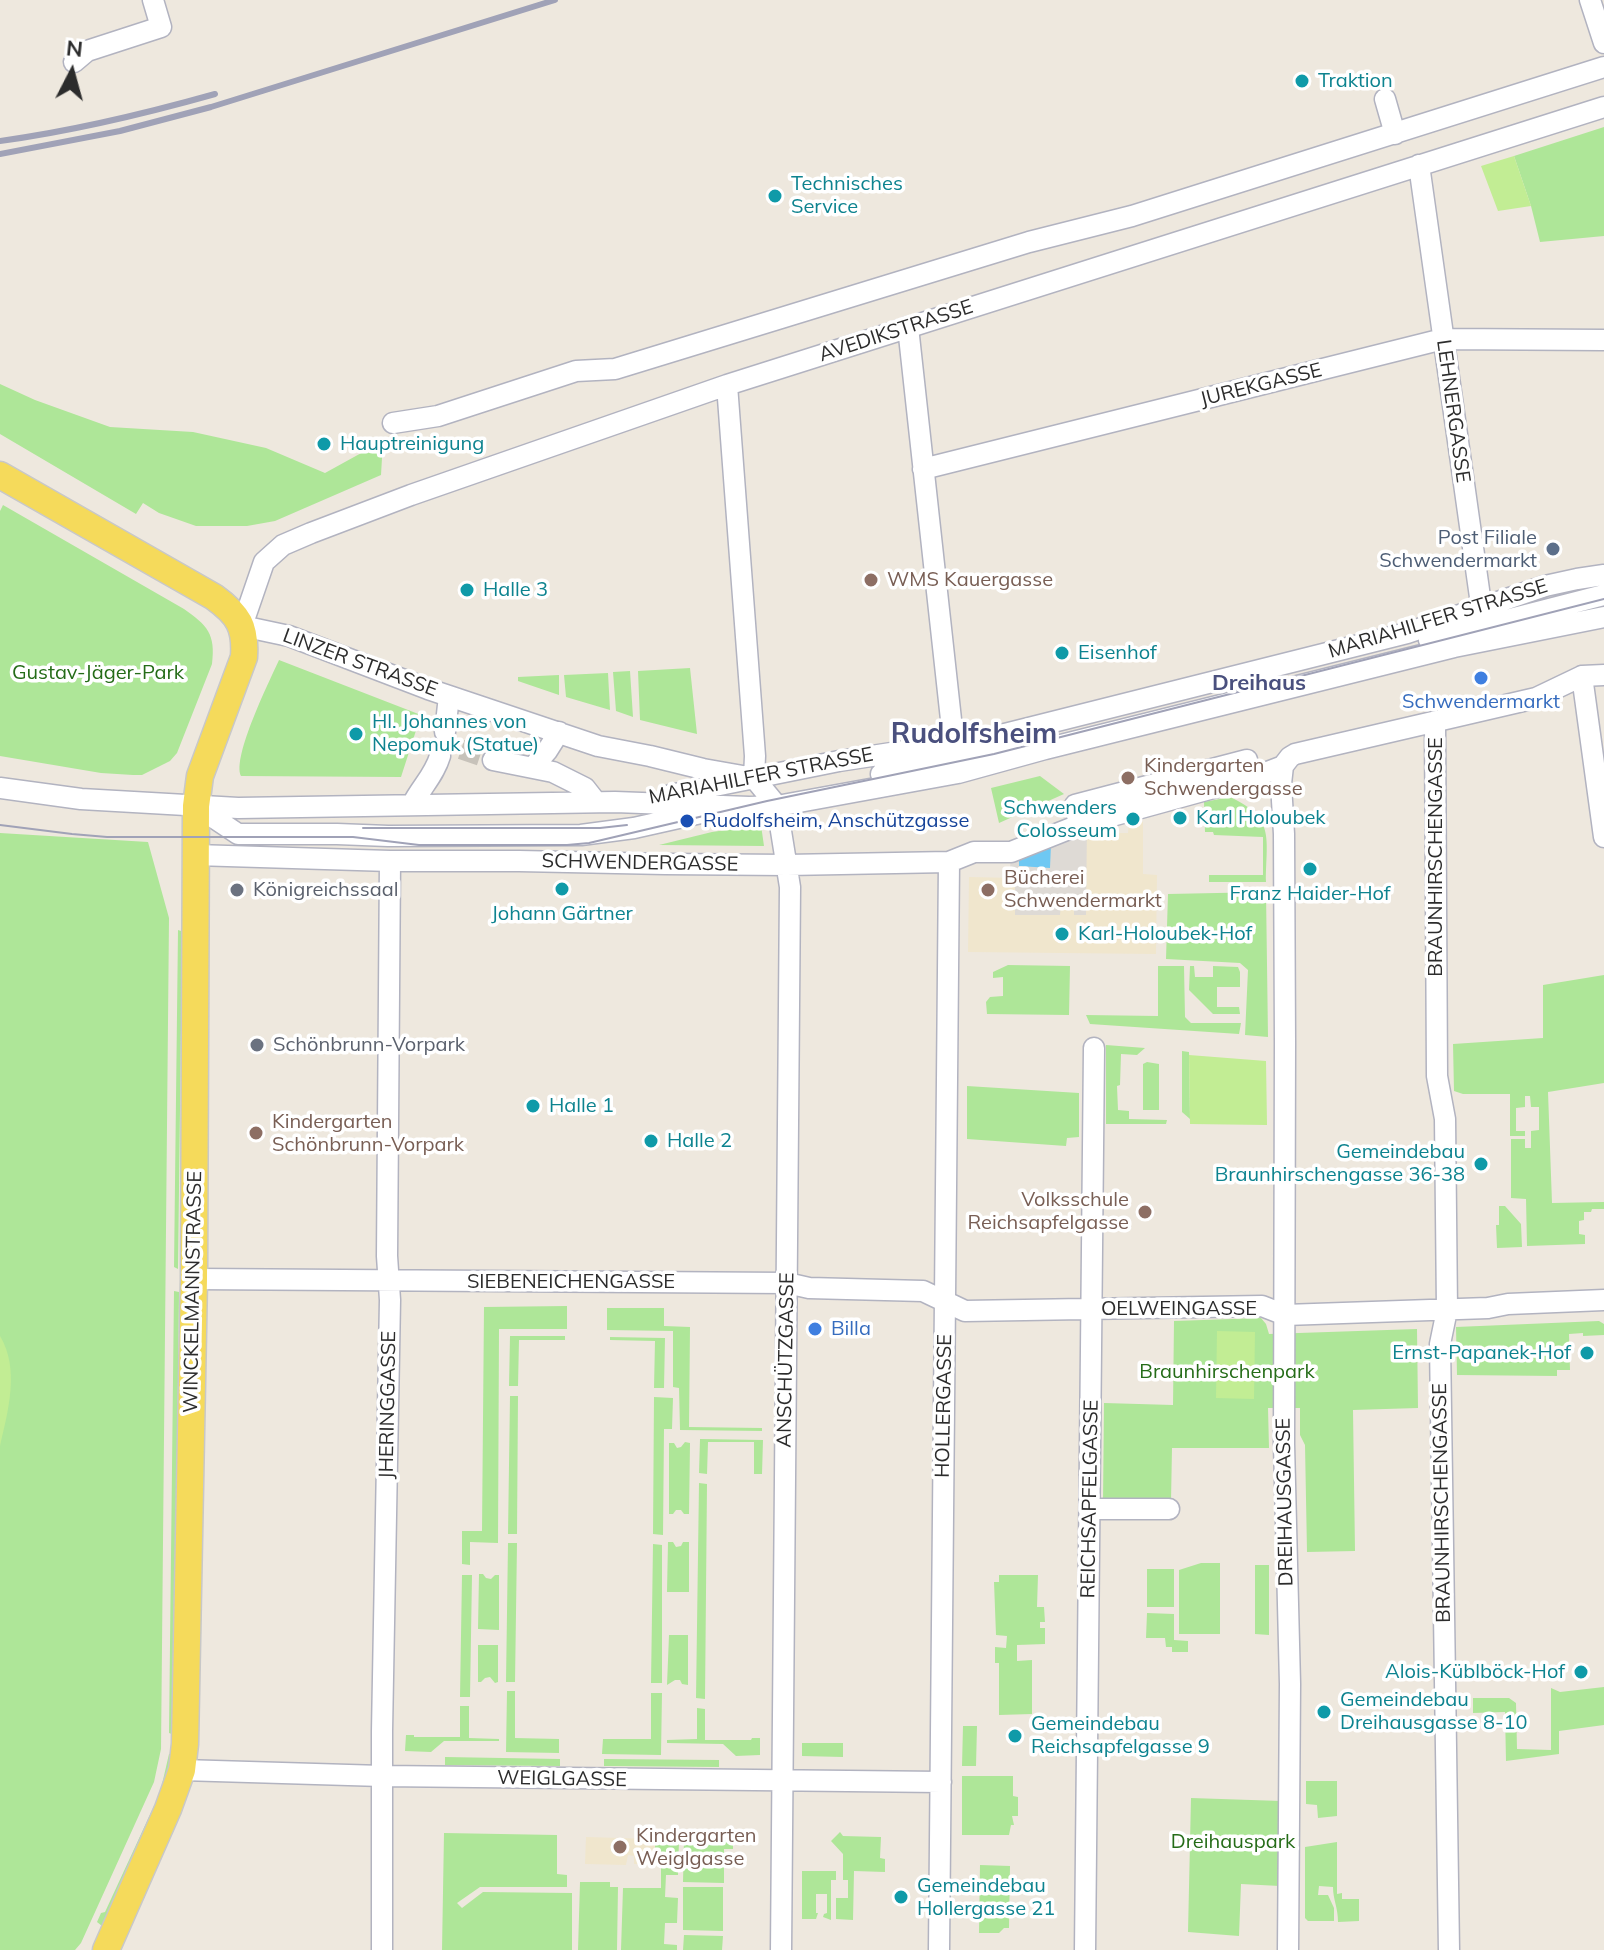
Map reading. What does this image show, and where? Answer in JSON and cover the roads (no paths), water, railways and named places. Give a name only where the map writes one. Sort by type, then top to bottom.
[{"type":"main road","points":[[0,475],[214,597],[234,613],[242,626]]},
{"type":"main road","name":"WINCKELMANNSTRASSE","points":[[106,1950],[168,1809],[182,1770],[185,1744],[194,1279],[196,806],[200,776],[244,657],[242,626]]},
{"type":"street","points":[[78,54],[161,27],[153,0]]},
{"type":"street","points":[[1590,0],[1604,43]]},
{"type":"street","points":[[393,423],[438,416],[576,371],[615,369],[1029,242],[1132,216],[1604,67]]},
{"type":"street","points":[[1385,99],[1395,134]]},
{"type":"street","name":"AVEDIKSTRASSE","points":[[242,626],[264,562],[289,542],[426,490],[727,385],[1604,107]]},
{"type":"street","name":"LEHNERGASSE","points":[[1419,165],[1478,618]]},
{"type":"street","points":[[493,760],[553,772],[606,802],[773,801],[956,758],[908,327]]},
{"type":"street","name":"JUREKGASSE","points":[[923,469],[1443,339],[1604,340]]},
{"type":"street","points":[[727,385],[755,756],[754,778]]},
{"type":"street","name":"MARIAHILFER STRASSE","points":[[1478,618],[1545,586],[1604,575]]},
{"type":"street","points":[[1313,669],[1478,618],[1604,595]]},
{"type":"street","name":"MARIAHILFER STRASSE","points":[[606,802],[658,797],[891,752],[956,758],[1313,669],[1454,647],[1604,617]]},
{"type":"street","points":[[1454,647],[1478,618]]},
{"type":"street","name":"LINZER STRASSE","points":[[242,626],[289,636],[449,696],[610,749],[754,778]]},
{"type":"street","name":"SCHWENDERGASSE","points":[[195,855],[390,861],[787,865],[949,862],[974,852],[1011,852],[1079,825],[1257,776],[1283,766],[1295,754],[1536,698],[1582,676],[1604,675]]},
{"type":"street","points":[[1582,676],[1604,837]]},
{"type":"street","points":[[445,732],[449,696]]},
{"type":"street","name":"MARIAHILFER STRASSE","points":[[956,758],[1026,729],[1193,700]]},
{"type":"street","name":"BRAUNHIRSCHENGASSE","points":[[1435,722],[1437,1076],[1445,1119],[1447,1310],[1440,1344],[1449,1950]]},
{"type":"street","points":[[533,767],[559,732]]},
{"type":"street","points":[[412,805],[435,771],[440,756]]},
{"type":"street","points":[[1079,825],[1075,805],[1247,760]]},
{"type":"street","name":"DREIHAUSGASSE","points":[[1283,766],[1284,1459],[1290,1684],[1288,1950]]},
{"type":"street","name":"ANSCHÜTZGASSE","points":[[754,778],[773,801],[790,887],[781,1950]]},
{"type":"street","name":"MARIAHILFER STRASSE","points":[[0,788],[81,799],[238,808],[606,802],[728,806],[773,801]]},
{"type":"street","points":[[196,806],[238,834],[388,836],[595,834],[728,806]]},
{"type":"street","name":"JHERINGGASSE","points":[[382,1950],[390,1300],[387,1256],[390,861]]},
{"type":"street","name":"HOLLERGASSE","points":[[939,1950],[949,862]]},
{"type":"street","name":"REICHSAPFELGASSE","points":[[1085,1950],[1094,1048]]},
{"type":"street","name":"SIEBENEICHENGASSE","points":[[194,1279],[787,1283],[809,1288],[923,1291],[945,1302]]},
{"type":"street","name":"OELWEINGASSE","points":[[945,1302],[965,1311],[1262,1306],[1285,1315],[1447,1310],[1604,1300]]},
{"type":"street","points":[[1090,1509],[1169,1509]]},
{"type":"street","name":"WEIGLGASSE","points":[[182,1770],[382,1776],[941,1782]]},
{"type":"water","points":[[1051,844],[1050,868],[1019,866],[1019,855]]},
{"type":"tunnel","points":[[440,756],[445,744],[493,760]]},
{"type":"tram line","points":[[0,825],[107,837],[353,837],[419,845],[589,843],[767,801],[994,754],[1604,599]]},
{"type":"tram line","points":[[363,828],[600,828],[627,825]]},
{"type":"railway","points":[[0,154],[120,131],[211,107],[555,0]]},
{"type":"railway","points":[[0,141],[108,121],[215,94]]},
{"type":"place","name":"Traktion","points":[[1302,81]]},
{"type":"place","name":"Technisches Service","points":[[775,196]]},
{"type":"place","name":"Hauptreinigung","points":[[324,444]]},
{"type":"place","name":"Post Filiale Schwendermarkt","points":[[1553,549]]},
{"type":"place","name":"WMS Kauergasse","points":[[871,580]]},
{"type":"place","name":"Halle 3","points":[[467,590]]},
{"type":"place","name":"Eisenhof","points":[[1062,653]]},
{"type":"place","name":"Schwendermarkt","points":[[1481,678]]},
{"type":"place","name":"Hl. Johannes von Nepomuk (Statue)","points":[[356,734]]},
{"type":"place","name":"Kindergarten Schwendergasse","points":[[1128,778]]},
{"type":"place","name":"Karl Holoubek","points":[[1180,818]]},
{"type":"place","name":"Schwenders Colosseum","points":[[1133,819]]},
{"type":"place","name":"Rudolfsheim, Anschützgasse","points":[[687,821]]},
{"type":"place","name":"Franz Haider-Hof","points":[[1310,869]]},
{"type":"place","name":"Johann Gärtner","points":[[562,889]]},
{"type":"place","name":"Königreichssaal","points":[[237,890]]},
{"type":"place","name":"Bücherei Schwendermarkt","points":[[988,890]]},
{"type":"place","name":"Karl-Holoubek-Hof","points":[[1062,934]]},
{"type":"place","name":"Schönbrunn-Vorpark","points":[[257,1045]]},
{"type":"place","name":"Halle 1","points":[[533,1106]]},
{"type":"place","name":"Kindergarten Schönbrunn-Vorpark","points":[[256,1133]]},
{"type":"place","name":"Halle 2","points":[[651,1141]]},
{"type":"place","name":"Gemeindebau Braunhirschengasse 36-38","points":[[1481,1164]]},
{"type":"place","name":"Volksschule Reichsapfelgasse","points":[[1145,1212]]},
{"type":"place","name":"Billa","points":[[815,1329]]},
{"type":"place","name":"Ernst-Papanek-Hof","points":[[1587,1353]]},
{"type":"place","name":"Alois-Küblböck-Hof","points":[[1581,1672]]},
{"type":"place","name":"Gemeindebau Dreihausgasse 8-10","points":[[1324,1712]]},
{"type":"place","name":"Gemeindebau Reichsapfelgasse 9","points":[[1015,1736]]},
{"type":"place","name":"Kindergarten Weiglgasse","points":[[620,1847]]},
{"type":"place","name":"Gemeindebau Hollergasse 21","points":[[901,1897]]},
{"type":"district","name":"Dreihaus","points":[[1259,683]]},
{"type":"district","name":"Rudolfsheim","points":[[974,735]]},
{"type":"park label","name":"Gustav-Jäger-Park","points":[[98,673]]},
{"type":"park label","name":"Braunhirschenpark","points":[[1227,1372]]},
{"type":"park label","name":"Dreihauspark","points":[[1233,1842]]}]
